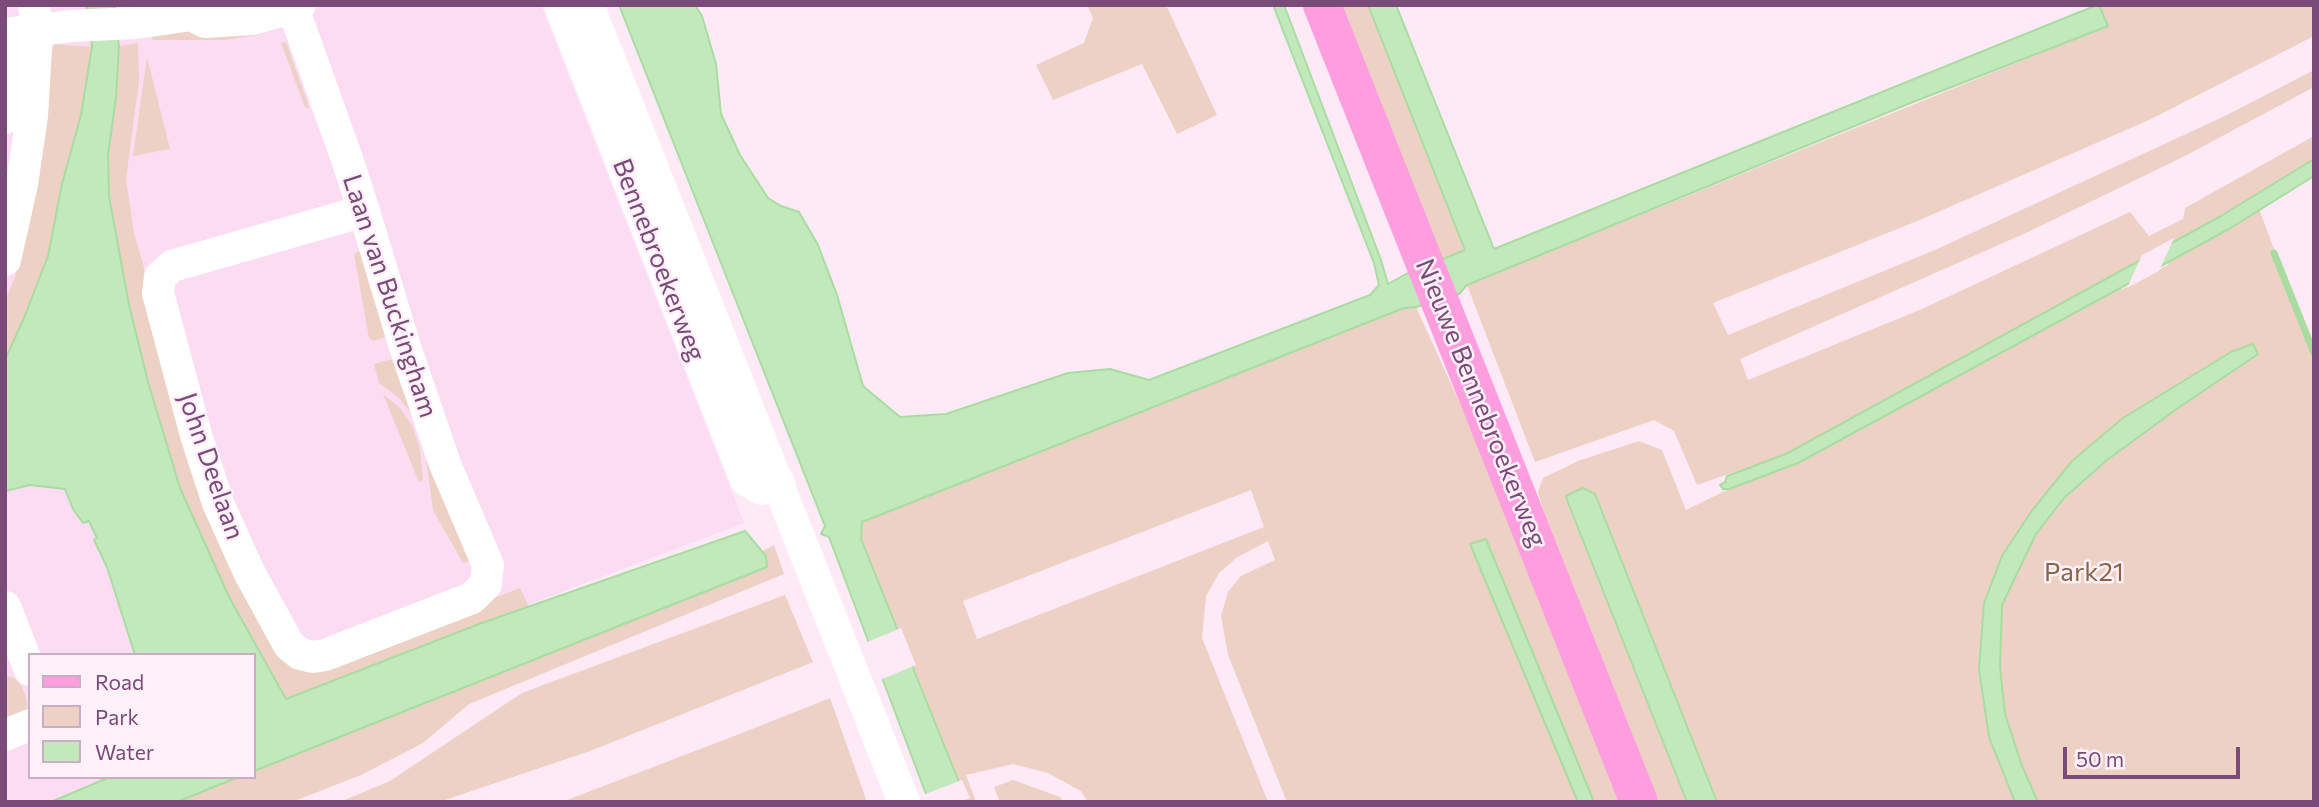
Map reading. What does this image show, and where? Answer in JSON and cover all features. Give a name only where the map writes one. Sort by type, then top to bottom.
[{"type":"main road","name":"Nieuwe Bennebroekerweg","points":[[1322,5],[1639,802]]},
{"type":"street","name":"Bennebroekerweg","points":[[560,5],[746,480],[762,489],[779,482]]},
{"type":"street","name":"Bennebroekerweg","points":[[588,5],[904,802]]},
{"type":"street","points":[[5,118],[5,33],[35,18],[71,26],[136,23],[198,10],[205,22],[253,19],[295,6]]},
{"type":"street","name":"Laan van Buckingham","points":[[295,6],[364,211],[444,464],[488,565],[486,584]]},
{"type":"street","points":[[5,260],[22,184],[32,116],[35,18]]},
{"type":"street","name":"John Deelaan","points":[[364,211],[172,266],[160,277],[159,293],[196,435],[218,503],[249,572],[289,645],[300,654],[313,657],[325,655],[472,598],[486,584]]},
{"type":"street","points":[[9,628],[28,666]]},
{"type":"street","points":[[5,735],[28,726]]},
{"type":"shaded area","points":[[5,5],[541,5],[744,523],[530,604],[256,720],[256,653],[28,653],[28,779],[117,779],[64,802],[5,802]]},
{"type":"green space","points":[[1087,5],[1166,5],[1217,115],[1177,134],[1142,64],[1053,100],[1036,65],[1084,43],[1093,18]]},
{"type":"green space","points":[[1341,5],[1368,5],[1465,250],[1442,259]]},
{"type":"green space","points":[[2099,5],[2314,5],[2314,36],[2149,120],[1922,219],[1713,303],[1728,335],[1935,250],[2225,116],[2314,70],[2314,87],[2183,157],[2028,232],[1740,359],[1748,380],[1922,309],[2130,212],[2149,236],[2183,219],[2185,208],[2314,136],[2314,159],[2221,216],[1786,454],[1697,485],[1674,431],[1654,420],[1535,462],[1467,285],[2108,26]]},
{"type":"green space","points":[[262,31],[258,35],[223,40],[153,40],[150,33]]},
{"type":"green space","points":[[286,42],[309,107],[308,109],[281,43]]},
{"type":"green space","points":[[138,43],[139,81],[126,179],[134,233],[144,268],[149,301],[186,447],[314,668],[520,588],[529,607],[287,699],[229,597],[180,488],[152,396],[129,305],[109,196],[108,155],[119,46]]},
{"type":"green space","points":[[55,44],[92,47],[81,115],[62,184],[48,256],[5,360],[5,300],[15,278],[44,124],[46,56]]},
{"type":"green space","points":[[147,57],[170,149],[133,156]]},
{"type":"green space","name":"Park21","points":[[2259,209],[2314,357],[2314,802],[1717,802],[1595,494],[1583,489],[1567,500],[1687,802],[1659,802],[1544,512],[1538,492],[1543,478],[1578,461],[1639,441],[1662,450],[1686,510],[1834,444],[2168,265],[2169,261]]},
{"type":"green space","points":[[364,248],[390,335],[374,341],[369,338],[354,254]]},
{"type":"green space","points":[[1416,307],[1493,476],[1622,802],[1594,802],[1485,539],[1470,545],[1578,802],[1287,802],[1228,655],[1221,616],[1228,592],[1241,576],[1275,560],[1268,541],[1236,558],[1219,573],[1206,596],[1202,638],[1268,802],[1088,802],[1081,791],[1048,773],[1013,764],[966,775],[976,802],[967,802],[861,539],[862,522],[1404,308]],"holes":[[[1251,490],[1264,527],[977,639],[963,601]]]},
{"type":"green space","points":[[396,358],[474,558],[467,562],[463,563],[433,510],[424,444],[410,412],[398,397],[379,383],[374,364]]},
{"type":"green space","points":[[383,394],[400,408],[412,425],[420,449],[423,480],[419,482]]},
{"type":"green space","points":[[774,545],[784,574],[469,704],[423,743],[361,775],[292,802],[177,802],[233,779],[256,779],[256,770],[767,567],[763,551]]},
{"type":"green space","points":[[785,595],[813,662],[590,751],[439,802],[340,802],[390,781],[522,693]]},
{"type":"green space","points":[[5,675],[14,678],[21,685],[28,712],[5,728]]},
{"type":"green space","points":[[830,698],[867,802],[562,802],[742,733]]},
{"type":"green space","points":[[1013,780],[1060,797],[1063,802],[1000,802],[994,787]]},
{"type":"water","points":[[86,5],[114,5],[119,46],[116,97],[108,155],[109,196],[129,305],[148,382],[180,488],[229,597],[286,699],[479,624],[745,531],[766,556],[767,567],[256,770],[256,653],[134,653],[107,567],[94,540],[97,538],[89,521],[83,523],[73,509],[65,489],[30,485],[5,491],[5,360],[48,256],[62,184],[81,115],[92,47]]},
{"type":"water","points":[[619,5],[695,5],[702,16],[716,64],[721,114],[740,155],[768,198],[799,212],[818,245],[837,295],[863,386],[900,417],[946,414],[1068,373],[1110,369],[1149,380],[1370,295],[1379,285],[1374,263],[1273,5],[1284,5],[1388,284],[1465,250],[1368,5],[1396,5],[1494,249],[2097,5],[2108,26],[1913,102],[1467,285],[1459,294],[1404,308],[862,522],[861,539],[967,802],[929,802],[829,537],[821,534],[825,526]]},
{"type":"water","points":[[2314,159],[2314,176],[2229,229],[1798,463],[1729,489],[1723,489],[1720,485],[1725,482],[1727,476],[1786,454],[2221,216]]},
{"type":"water","points":[[2253,344],[2258,354],[2107,460],[2064,498],[2036,534],[2002,605],[2000,667],[2005,714],[2022,766],[2038,802],[2015,802],[1989,737],[1979,669],[1984,603],[2002,556],[2031,512],[2072,461],[2123,418],[2231,352]]},
{"type":"water","points":[[1583,488],[1595,494],[1717,802],[1687,802],[1567,500],[1566,496]]},
{"type":"water","points":[[1486,539],[1594,802],[1578,802],[1470,544]]},
{"type":"water","points":[[105,779],[233,779],[177,802],[51,802]]},
{"type":"pier","points":[[2174,238],[2159,271],[2127,288],[2142,255]]},
{"type":"pier","points":[[901,628],[916,665],[880,680],[865,643]]},
{"type":"pier","points":[[962,780],[970,798],[961,802],[926,802],[923,795]]},
{"type":"waterway","points":[[2274,253],[2314,353]]}]
